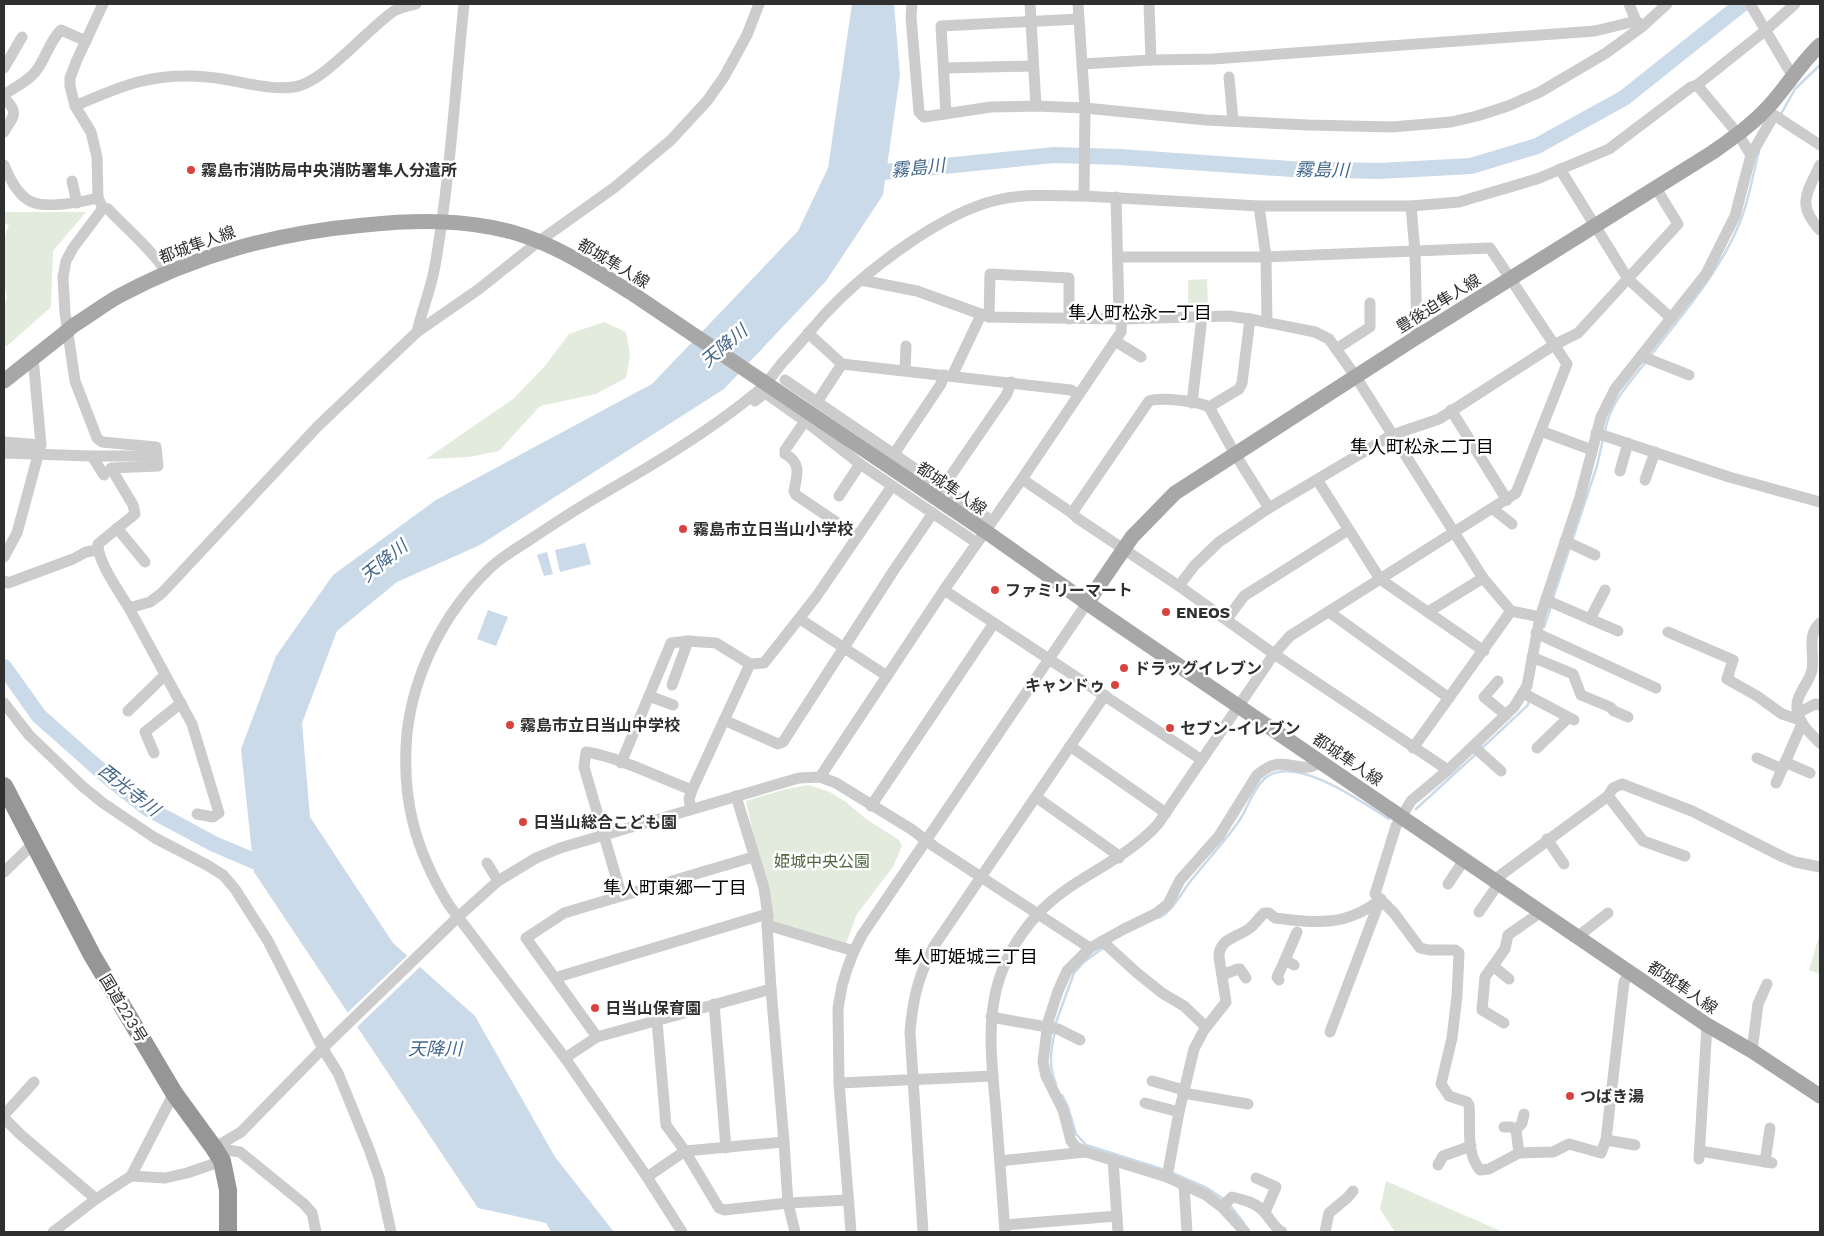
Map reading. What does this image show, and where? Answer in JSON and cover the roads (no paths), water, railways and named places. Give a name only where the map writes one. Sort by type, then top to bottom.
[{"type":"highway","name":"国道223号","points":[[4,786],[92,955],[174,1093],[218,1155],[228,1190],[228,1232]]},
{"type":"main road","name":"豊後迫隼人線","points":[[1088,604],[1132,537],[1175,493],[1416,337],[1713,152],[1738,134],[1770,104],[1792,75],[1820,45]]},
{"type":"main road","name":"都城隼人線","points":[[4,381],[74,325],[118,297],[167,273],[238,246],[286,235],[391,222],[441,221],[473,224],[514,232],[584,264],[612,281],[985,532],[1707,1025],[1752,1051],[1820,1096]]},
{"type":"street","points":[[103,4],[70,78],[75,106],[91,132],[97,157],[100,203],[66,261],[63,277],[65,313],[75,381],[96,438],[102,442],[156,446],[158,466],[112,468],[133,505],[134,514],[98,544],[98,550],[192,724],[219,813],[213,817],[197,814]]},
{"type":"street","points":[[75,106],[123,86],[165,76],[208,77],[272,87],[294,87],[308,82],[330,67],[395,10],[416,4]]},
{"type":"street","points":[[417,332],[429,292],[441,221],[464,4]]},
{"type":"street","points":[[129,608],[150,602],[162,594],[318,426],[417,332],[479,289],[615,187],[649,160],[691,120],[724,77],[747,36],[760,4]]},
{"type":"street","points":[[912,4],[911,17],[919,112],[924,117],[991,107],[1036,106],[1233,121],[1392,127],[1451,122],[1477,116],[1508,106],[1540,92],[1606,53],[1667,4]]},
{"type":"street","points":[[1030,4],[1036,106]]},
{"type":"street","points":[[1078,4],[1085,110],[1084,193]]},
{"type":"street","points":[[1149,4],[1151,60]]},
{"type":"street","points":[[1629,4],[1640,24]]},
{"type":"street","points":[[1750,4],[1792,75]]},
{"type":"street","points":[[682,1232],[564,1058],[456,918],[421,853],[411,817],[406,775],[409,716],[432,646],[467,591],[501,559],[565,516],[689,442],[759,391],[763,382],[830,309],[861,280],[902,248],[942,223],[978,206],[994,200],[1015,197],[1084,193],[1116,197],[1259,206],[1411,206],[1459,202],[1537,179],[1609,148],[1691,87],[1697,85],[1766,30],[1794,4]]},
{"type":"street","points":[[946,114],[941,26],[1079,20]]},
{"type":"street","points":[[1082,64],[1213,59],[1595,31],[1640,24]]},
{"type":"street","points":[[4,132],[13,118],[14,110],[13,106],[4,97],[37,69],[53,38],[61,30],[86,41]]},
{"type":"street","points":[[4,68],[22,38]]},
{"type":"street","points":[[944,68],[1033,66]]},
{"type":"street","points":[[1229,77],[1233,121]]},
{"type":"street","points":[[1697,85],[1738,134],[1751,155]]},
{"type":"street","points":[[1630,973],[1624,982],[1606,1140],[1601,1153],[1569,1144],[1553,1152],[1519,1153],[1489,1169],[1480,1170],[1475,1162],[1470,1146],[1468,1131],[1469,1104],[1449,1096],[1441,1084],[1452,1038],[1457,996],[1459,953],[1455,950],[1420,948],[1394,912],[1375,894],[1401,816],[1411,801],[1474,746],[1514,707],[1523,694],[1536,658],[1540,634],[1540,617],[1550,601],[1569,543],[1592,450],[1601,434],[1601,417],[1615,389],[1706,274],[1735,216],[1751,155],[1778,118],[1820,145]]},
{"type":"street","points":[[1820,165],[1806,196],[1805,207],[1813,223],[1820,230]]},
{"type":"street","points":[[4,166],[10,178],[26,198],[33,203],[53,205],[100,203],[160,263],[167,273]]},
{"type":"street","points":[[1560,169],[1628,279],[1671,318]]},
{"type":"street","points":[[72,181],[77,203]]},
{"type":"street","points":[[1179,586],[1194,566],[1220,542],[1269,508],[1392,435],[1439,419],[1554,345],[1578,333],[1678,224],[1656,188]]},
{"type":"street","points":[[820,777],[944,590],[1022,479],[1121,332],[1116,197]]},
{"type":"street","points":[[1259,206],[1266,257],[1267,322]]},
{"type":"street","points":[[1411,206],[1415,252],[1416,337]]},
{"type":"street","points":[[1117,1216],[1005,1228],[993,1076],[991,1018],[995,992],[1002,971],[1017,942],[1037,914],[1063,892],[1119,858],[1148,835],[1166,813],[1274,654],[1290,636],[1516,493],[1567,364],[1490,248],[1266,257],[1118,257]]},
{"type":"street","points":[[894,454],[948,376],[985,316],[990,274],[1069,278],[1069,319]]},
{"type":"street","points":[[861,280],[917,291],[985,316],[1069,319],[1229,316],[1315,332],[1329,339],[1356,377],[1483,578],[1511,612],[1540,617]]},
{"type":"street","points":[[1336,348],[1370,327],[1370,303]]},
{"type":"street","points":[[1192,403],[1202,317]]},
{"type":"street","points":[[1072,513],[1149,401],[1155,399],[1209,407],[1239,389],[1242,383],[1250,319]]},
{"type":"street","points":[[808,333],[842,364],[1011,382],[1071,390],[1078,394]]},
{"type":"street","points":[[1115,341],[1141,357]]},
{"type":"street","points":[[905,370],[906,346]]},
{"type":"street","points":[[1642,356],[1689,375]]},
{"type":"street","points":[[4,557],[17,533],[39,449],[33,357]]},
{"type":"street","points":[[817,402],[842,364]]},
{"type":"street","points":[[785,380],[942,488],[985,532]]},
{"type":"street","points":[[942,488],[1007,394],[1011,382]]},
{"type":"street","points":[[724,416],[729,422],[765,393],[806,421],[860,464],[933,513],[985,532]]},
{"type":"street","points":[[1209,407],[1235,454],[1269,508]]},
{"type":"street","points":[[1451,410],[1507,500]]},
{"type":"street","points":[[806,421],[785,450],[785,454],[797,464],[794,491],[796,495],[857,536]]},
{"type":"street","points":[[1541,431],[1592,450]]},
{"type":"street","points":[[1601,434],[1729,477],[1820,502]]},
{"type":"street","points":[[4,442],[92,456],[156,456]]},
{"type":"street","points":[[1620,471],[1628,443]]},
{"type":"street","points":[[4,453],[39,449]]},
{"type":"street","points":[[1645,480],[1655,452]]},
{"type":"street","points":[[92,456],[104,475]]},
{"type":"street","points":[[839,496],[860,464]]},
{"type":"street","points":[[1022,479],[1227,619],[1274,654],[1448,770]]},
{"type":"street","points":[[1318,480],[1380,579],[1484,651]]},
{"type":"street","points":[[621,763],[671,643],[688,641],[716,643],[750,664],[764,663],[800,619],[892,486]]},
{"type":"street","points":[[1493,509],[1512,524]]},
{"type":"street","points":[[724,720],[778,744],[783,742],[933,513]]},
{"type":"street","points":[[117,528],[145,562]]},
{"type":"street","points":[[1227,619],[1244,596],[1348,530]]},
{"type":"street","points":[[1569,543],[1595,555]]},
{"type":"street","points":[[4,581],[8,583],[73,559],[86,552],[98,550]]},
{"type":"street","points":[[1428,612],[1483,578]]},
{"type":"street","points":[[944,590],[1202,760]]},
{"type":"street","points":[[1590,619],[1605,590]]},
{"type":"street","points":[[1550,601],[1618,631]]},
{"type":"street","points":[[851,1232],[839,1083],[838,1008],[842,986],[854,951],[862,935],[926,840],[1049,658],[1088,604]]},
{"type":"street","points":[[1329,612],[1449,698]]},
{"type":"street","points":[[1413,748],[1511,612]]},
{"type":"street","points":[[800,619],[886,676]]},
{"type":"street","points":[[871,806],[994,622]]},
{"type":"street","points":[[1776,783],[1784,766],[1800,719],[1798,700],[1812,671],[1812,636],[1820,622]]},
{"type":"street","points":[[1668,632],[1733,660],[1727,679],[1757,696],[1782,714],[1800,719],[1820,743]]},
{"type":"street","points":[[1540,634],[1656,688]]},
{"type":"street","points":[[672,685],[688,641]]},
{"type":"street","points":[[1536,658],[1573,674],[1581,695],[1628,717]]},
{"type":"street","points":[[691,808],[692,790],[750,664]]},
{"type":"street","points":[[128,712],[165,676]]},
{"type":"street","points":[[1498,681],[1481,700],[1506,715]]},
{"type":"street","points":[[1523,694],[1571,719],[1537,748]]},
{"type":"street","points":[[923,1232],[910,1032],[912,1004],[917,986],[934,946],[1105,695]]},
{"type":"street","points":[[649,696],[673,705]]},
{"type":"street","points":[[4,703],[29,735],[82,786],[155,838],[207,865],[223,876],[235,889],[268,941],[326,1046],[369,1149],[378,1177],[391,1232]]},
{"type":"street","points":[[154,753],[145,732],[181,704]]},
{"type":"street","points":[[1800,719],[1815,704],[1820,705]]},
{"type":"street","points":[[1070,746],[1166,813]]},
{"type":"street","points":[[1474,746],[1501,771]]},
{"type":"street","points":[[621,894],[584,767],[586,752],[692,790]]},
{"type":"street","points":[[1757,758],[1810,773]]},
{"type":"street","points":[[1244,1232],[1225,1204],[1184,1185],[1168,1174],[1113,1160],[1076,1147],[1071,1141],[1063,1110],[1046,1076],[1043,1062],[1058,991],[1067,971],[1090,948],[1105,944],[1124,928],[1155,914],[1168,904],[1180,880],[1219,836],[1250,785],[1265,769],[1275,765],[1308,768],[1320,762]]},
{"type":"street","points":[[131,1176],[165,1178],[188,1173],[218,1155],[456,918],[498,881],[536,858],[560,848],[691,808],[799,778],[820,777],[836,783],[911,829],[1090,948]]},
{"type":"street","points":[[1479,912],[1496,881],[1547,839],[1608,796],[1614,788],[1622,784],[1692,811],[1783,857],[1795,862],[1820,867]]},
{"type":"street","points":[[736,796],[764,888],[768,920],[770,989],[788,1203],[795,1232]]},
{"type":"street","points":[[1036,796],[1115,853],[1119,858]]},
{"type":"street","points":[[1608,796],[1643,841],[1685,856]]},
{"type":"street","points":[[1547,839],[1564,864]]},
{"type":"street","points":[[4,872],[34,843]]},
{"type":"street","points":[[597,1037],[526,938],[564,912],[753,857]]},
{"type":"street","points":[[1448,884],[1464,860]]},
{"type":"street","points":[[488,863],[498,881]]},
{"type":"street","points":[[1275,918],[1337,920],[1362,913],[1381,899]]},
{"type":"street","points":[[1330,1032],[1381,899]]},
{"type":"street","points":[[1504,1023],[1482,1010],[1485,977],[1504,949],[1508,935],[1541,912]]},
{"type":"street","points":[[1168,1174],[1179,1112],[1194,1049],[1206,1027],[1226,1002],[1219,951],[1222,944],[1251,928],[1264,913],[1270,913],[1298,932],[1289,962],[1277,977],[1279,980]]},
{"type":"street","points":[[1578,937],[1608,913]]},
{"type":"street","points":[[556,979],[767,914],[768,920]]},
{"type":"street","points":[[768,920],[854,951]]},
{"type":"street","points":[[1105,944],[1162,993],[1184,1006],[1206,1027]]},
{"type":"street","points":[[1493,966],[1509,979]]},
{"type":"street","points":[[1222,975],[1240,969],[1246,978]]},
{"type":"street","points":[[1752,1051],[1758,1004],[1767,984]]},
{"type":"street","points":[[564,1058],[597,1037],[770,989]]},
{"type":"street","points":[[714,1004],[726,1148]]},
{"type":"street","points":[[991,1018],[1051,1028],[1080,1040]]},
{"type":"street","points":[[657,1021],[666,1125],[719,1208],[724,1210],[788,1203],[848,1200]]},
{"type":"street","points":[[1707,1025],[1699,1155],[1768,1163],[1770,1128]]},
{"type":"street","points":[[839,1083],[993,1076]]},
{"type":"street","points":[[1152,1081],[1184,1091],[1248,1104]]},
{"type":"street","points":[[34,1082],[4,1116],[21,1135],[96,1199]]},
{"type":"street","points":[[53,1232],[96,1199],[131,1176],[174,1093]]},
{"type":"street","points":[[1146,1103],[1179,1112]]},
{"type":"street","points":[[1519,1153],[1516,1130],[1522,1123],[1524,1114]]},
{"type":"street","points":[[1504,1127],[1511,1127],[1516,1130]]},
{"type":"street","points":[[1606,1140],[1634,1145]]},
{"type":"street","points":[[647,1178],[685,1152],[784,1142]]},
{"type":"street","points":[[1438,1165],[1443,1156],[1470,1146]]},
{"type":"street","points":[[218,1155],[240,1152],[304,1204],[312,1213],[316,1232]]},
{"type":"street","points":[[1000,1161],[1086,1152]]},
{"type":"street","points":[[1113,1160],[1118,1232]]},
{"type":"street","points":[[1256,1178],[1276,1187],[1265,1212]]},
{"type":"street","points":[[1184,1185],[1187,1232]]},
{"type":"street","points":[[1325,1232],[1329,1213],[1348,1198],[1353,1191]]},
{"type":"street","points":[[1225,1204],[1232,1197],[1259,1207],[1277,1229],[1282,1232]]},
{"type":"water","name":"天降川","points":[[852,4],[894,4],[900,75],[883,195],[826,281],[724,389],[480,545],[397,582],[337,631],[302,723],[310,817],[393,943],[475,1016],[555,1157],[614,1232],[551,1232],[546,1223],[478,1208],[254,872],[241,749],[276,656],[333,575],[436,500],[652,384],[798,231],[828,168]]},
{"type":"water","points":[[585,543],[591,564],[560,572],[555,550]]},
{"type":"water","points":[[547,552],[553,574],[544,576],[537,555]]},
{"type":"water","points":[[488,610],[508,617],[496,646],[477,639]]},
{"type":"waterway","name":"霧島川","points":[[864,174],[1054,155],[1120,157],[1291,169],[1379,171],[1471,166],[1537,146],[1624,98],[1742,4]]},
{"type":"waterway","points":[[1781,114],[1795,89],[1820,65]]},
{"type":"waterway","points":[[1651,355],[1700,292],[1732,240],[1746,205],[1759,151]]},
{"type":"waterway","points":[[1605,431],[1616,402],[1646,362]]},
{"type":"waterway","points":[[1572,541],[1597,466],[1603,439]]},
{"type":"waterway","points":[[1553,598],[1570,547]]},
{"type":"waterway","points":[[1544,627],[1551,606]]},
{"type":"waterway","name":"西光寺川","points":[[4,667],[39,716],[109,778],[147,808],[214,844],[273,869]]},
{"type":"waterway","points":[[1482,748],[1528,705],[1529,701]]},
{"type":"waterway","points":[[1416,809],[1476,754]]},
{"type":"waterway","points":[[1159,918],[1174,905],[1193,878],[1236,826],[1260,783],[1277,772],[1293,772],[1328,783],[1389,819]]},
{"type":"waterway","points":[[1055,1025],[1074,973],[1084,962],[1103,948]]},
{"type":"waterway","points":[[1055,1031],[1051,1051],[1051,1064],[1056,1084]]},
{"type":"waterway","points":[[1062,1095],[1068,1107],[1076,1134],[1086,1145],[1165,1170]]},
{"type":"waterway","points":[[1170,1172],[1207,1188],[1225,1200]]},
{"type":"waterway","points":[[1229,1204],[1244,1223]]},
{"type":"place","name":"霧島市消防局中央消防署隼人分遣所","points":[[191,170]]},
{"type":"place","name":"霧島市立日当山小学校","points":[[683,529]]},
{"type":"place","name":"ファミリーマート","points":[[995,590]]},
{"type":"place","name":"ENEOS","points":[[1166,612]]},
{"type":"place","name":"ドラッグイレブン","points":[[1124,668]]},
{"type":"place","name":"キャンドゥ","points":[[1115,685]]},
{"type":"place","name":"霧島市立日当山中学校","points":[[510,725]]},
{"type":"place","name":"セブン-イレブン","points":[[1170,728]]},
{"type":"place","name":"日当山総合こども園","points":[[523,822]]},
{"type":"place","name":"日当山保育園","points":[[595,1008]]},
{"type":"place","name":"つばき湯","points":[[1570,1096]]},
{"type":"district","name":"隼人町松永一丁目","points":[[1140,313]]},
{"type":"district","name":"隼人町松永二丁目","points":[[1422,447]]},
{"type":"district","name":"隼人町東郷一丁目","points":[[675,888]]},
{"type":"district","name":"隼人町姫城三丁目","points":[[966,957]]},
{"type":"park label","name":"姫城中央公園","points":[[822,861]]}]
